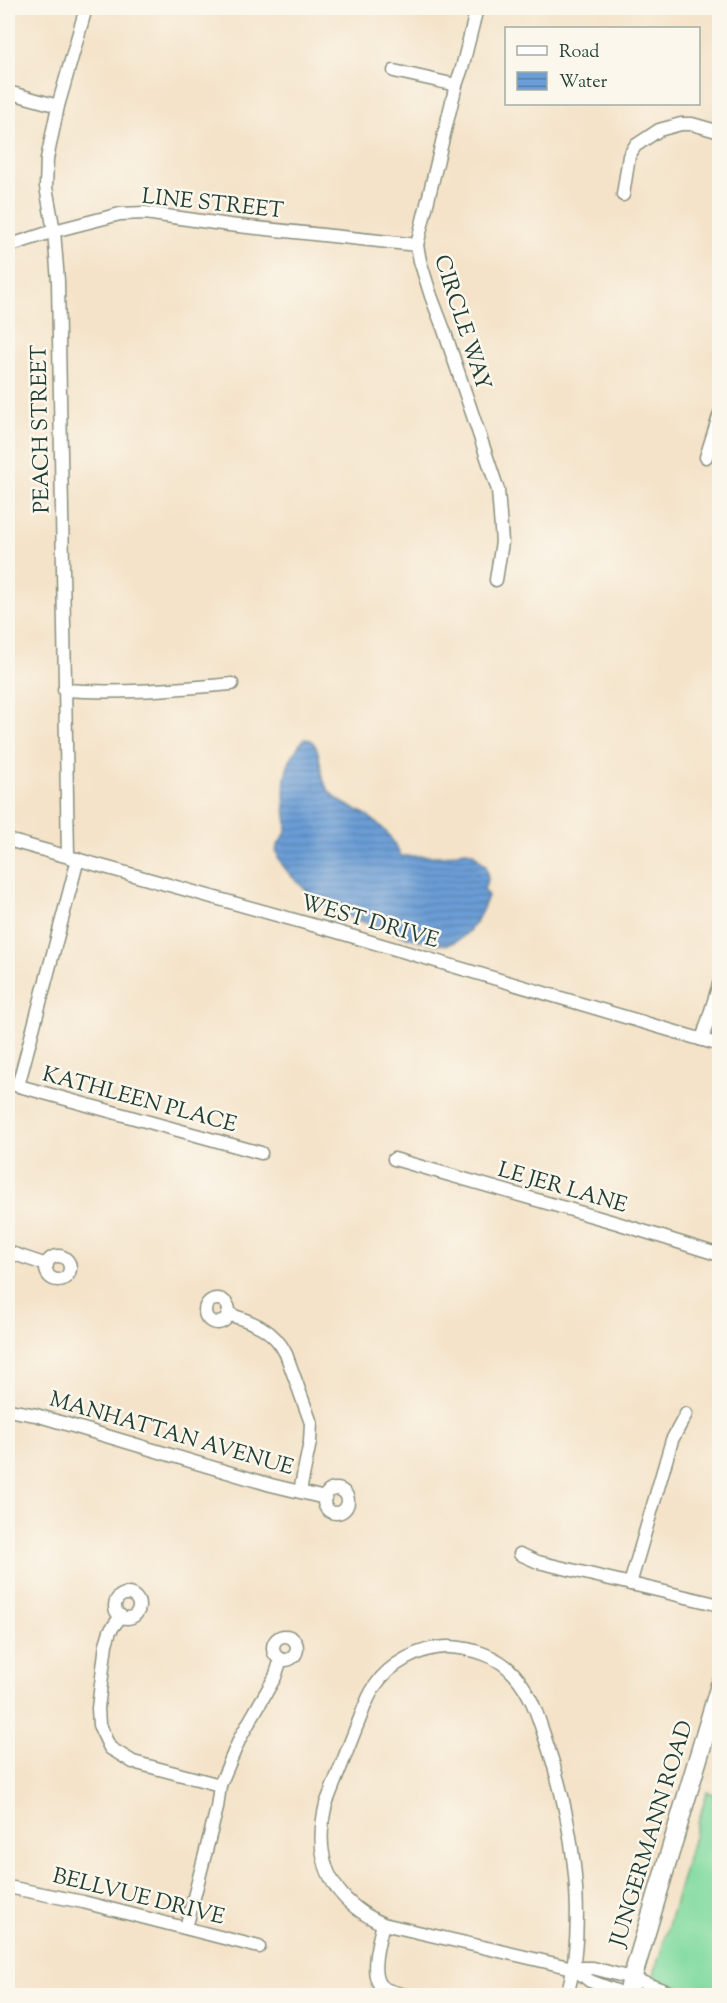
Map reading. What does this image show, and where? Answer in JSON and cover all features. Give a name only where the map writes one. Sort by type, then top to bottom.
[{"type":"main road","name":"JUNGERMANN ROAD","points":[[629,1991],[720,1685]]},
{"type":"street","name":"PEACH STREET","points":[[13,1085],[73,858],[64,690],[58,281],[54,231],[46,187],[47,159],[58,106],[86,8]]},
{"type":"street","name":"CIRCLE WAY","points":[[477,8],[417,244],[431,296],[498,490],[502,542],[496,580]]},
{"type":"street","points":[[394,71],[456,85]]},
{"type":"street","points":[[8,92],[58,106]]},
{"type":"street","points":[[623,195],[629,156],[635,146],[651,135],[659,130],[681,124],[692,124],[720,132]]},
{"type":"street","name":"LINE STREET","points":[[8,246],[120,214],[145,213],[250,227],[417,244]]},
{"type":"street","points":[[706,457],[720,413]]},
{"type":"street","points":[[64,690],[154,691],[232,684]]},
{"type":"street","name":"WEST DRIVE","points":[[8,840],[334,931],[720,1045]]},
{"type":"street","points":[[702,1040],[720,981]]},
{"type":"street","name":"KATHLEEN PLACE","points":[[13,1085],[261,1153]]},
{"type":"street","name":"LE JER LANE","points":[[394,1160],[617,1223],[720,1255]]},
{"type":"street","points":[[8,1252],[47,1264]]},
{"type":"street","points":[[228,1314],[266,1329],[281,1344],[286,1354],[311,1423],[310,1442],[300,1491]]},
{"type":"street","name":"MANHATTAN AVENUE","points":[[8,1410],[36,1415],[271,1485],[325,1498]]},
{"type":"street","points":[[630,1584],[672,1440],[686,1414]]},
{"type":"street","points":[[520,1554],[537,1562],[720,1605]]},
{"type":"street","points":[[121,1616],[110,1631],[106,1644],[98,1708],[99,1725],[110,1748],[133,1762],[220,1785]]},
{"type":"street","points":[[567,1995],[573,1968],[576,1930],[572,1849],[565,1809],[549,1749],[533,1704],[513,1673],[494,1659],[469,1649],[432,1648],[411,1656],[393,1667],[375,1686],[326,1804],[321,1838],[324,1865],[344,1898],[366,1916],[383,1924],[573,1968],[593,1968],[629,1991],[679,1995]]},
{"type":"street","points":[[186,1928],[217,1808],[220,1785],[240,1738],[275,1677],[281,1659]]},
{"type":"street","name":"BELLVUE DRIVE","points":[[8,1887],[83,1902],[259,1947]]},
{"type":"street","points":[[383,1924],[375,1976],[380,1985],[387,1990],[409,1995]]},
{"type":"green space","points":[[707,1792],[719,1795],[719,1995],[700,1995],[653,1978]]},
{"type":"water","points":[[304,739],[311,740],[318,751],[323,779],[329,791],[341,802],[377,823],[401,856],[445,856],[465,851],[472,852],[486,866],[488,880],[484,889],[488,896],[478,918],[463,937],[449,944],[440,944],[426,942],[372,925],[324,904],[308,892],[286,869],[276,851],[287,827],[284,784],[292,757]]}]
